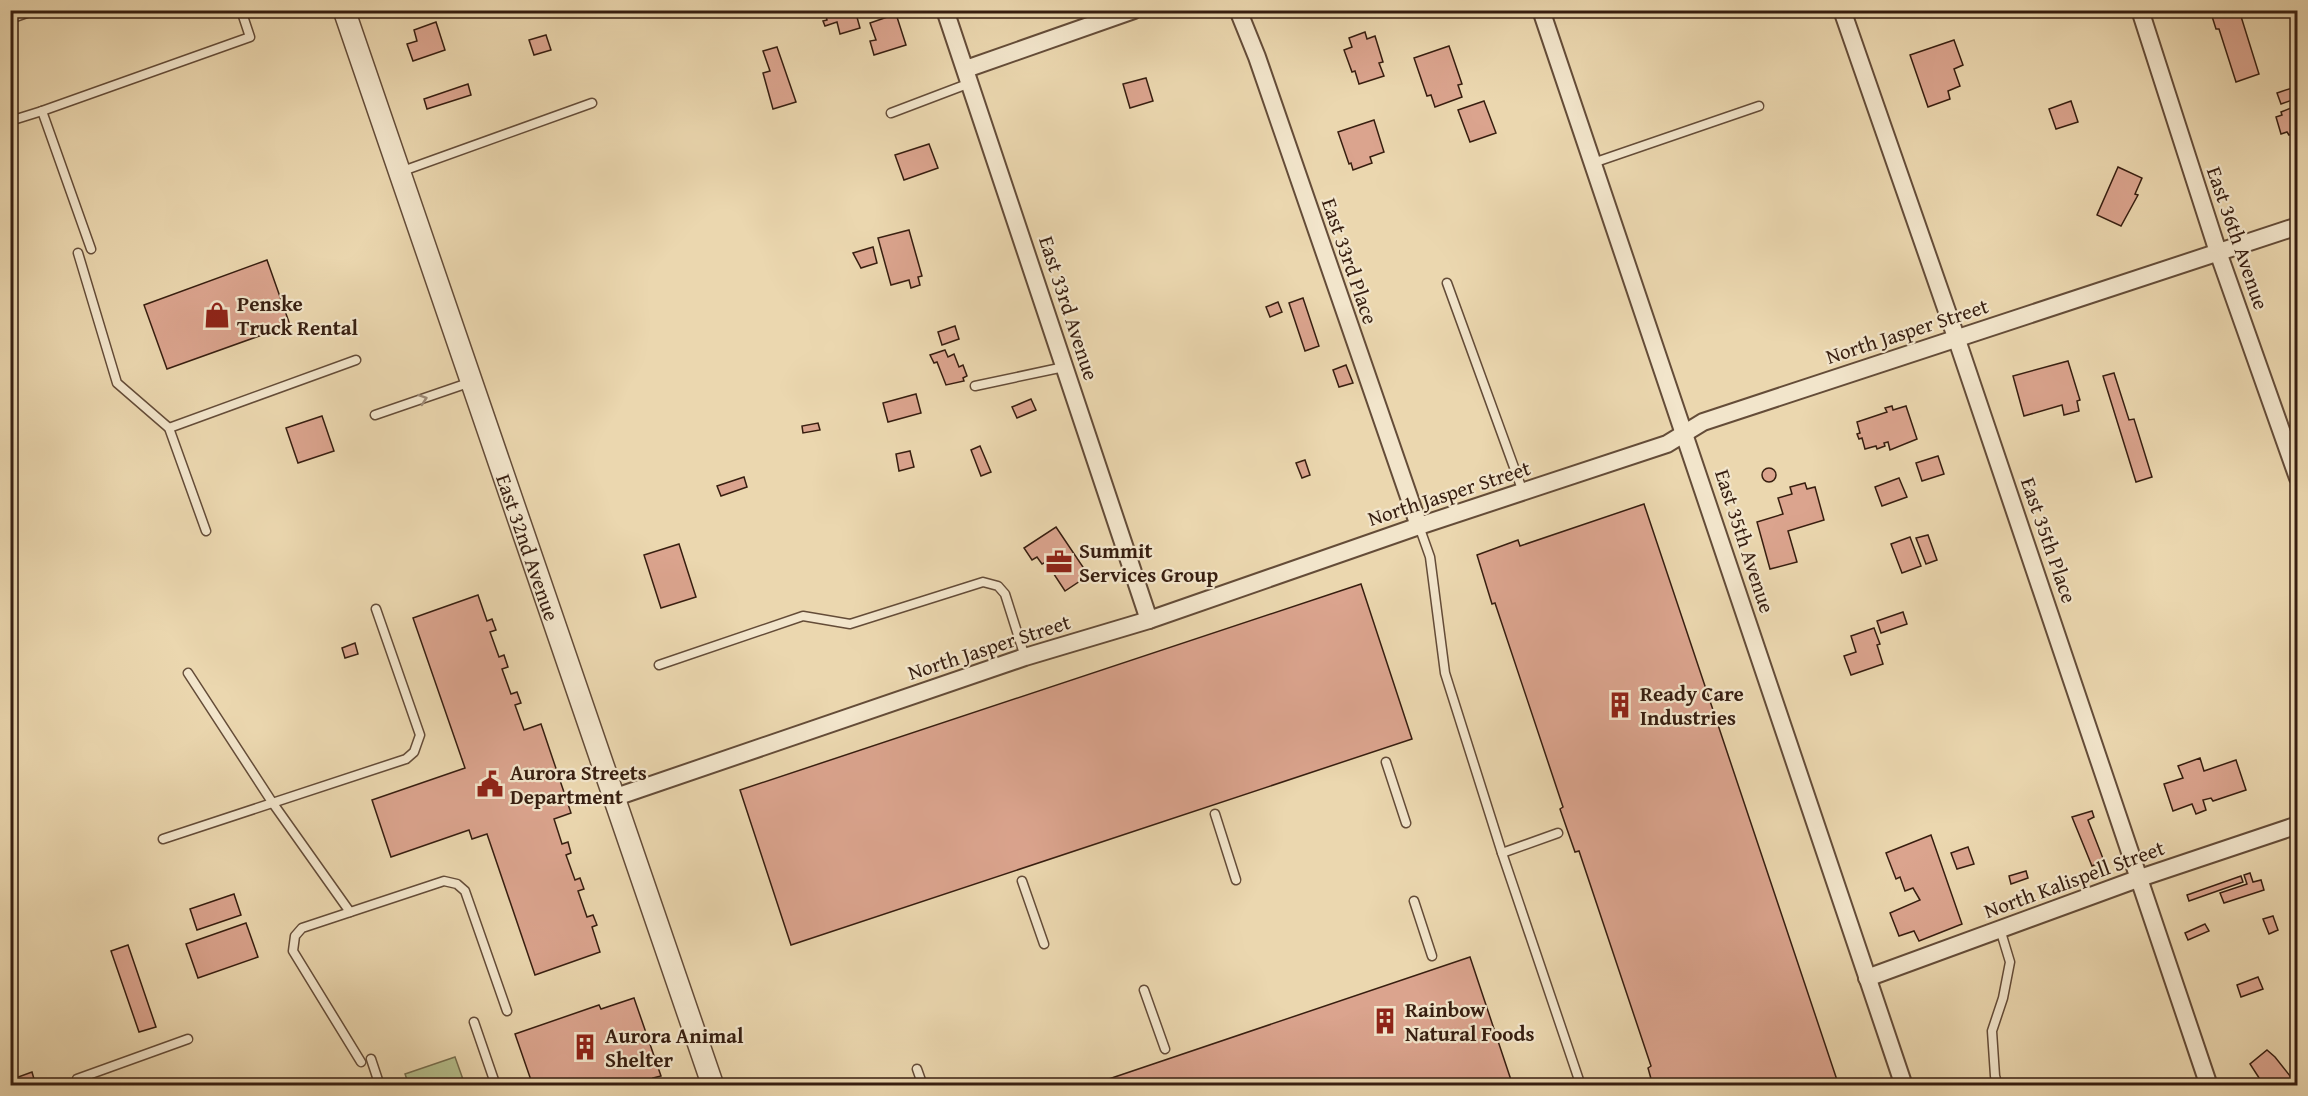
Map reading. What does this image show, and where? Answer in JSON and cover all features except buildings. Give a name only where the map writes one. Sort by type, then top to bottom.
[{"type":"street","name":"East 32nd Avenue","points":[[344,10],[713,1086]]},
{"type":"street","name":"East 33rd Avenue","points":[[945,10],[1149,620]]},
{"type":"street","points":[[968,76],[1134,10]]},
{"type":"street","name":"East 33rd Place","points":[[1238,10],[1257,57],[1419,526]]},
{"type":"street","name":"East 35th Avenue","points":[[1541,10],[1904,1086]]},
{"type":"street","name":"East 35th Place","points":[[1842,10],[1956,337],[2209,1086]]},
{"type":"street","name":"East 36th Avenue","points":[[2139,10],[2218,252],[2298,478]]},
{"type":"street","name":"North Jasper Street","points":[[613,798],[1025,657],[1149,620],[1419,526],[1667,444],[1703,422],[2298,226]]},
{"type":"street","name":"North Kalispell Street","points":[[1867,978],[2140,878],[2298,825]]},
{"type":"lane","points":[[10,19],[35,10]]},
{"type":"lane","points":[[10,121],[250,37],[241,10]]},
{"type":"lane","points":[[891,113],[968,76]]},
{"type":"lane","points":[[399,172],[592,103]]},
{"type":"lane","points":[[1593,163],[1759,106]]},
{"type":"lane","points":[[42,111],[91,249]]},
{"type":"lane","points":[[78,253],[117,383],[169,428],[206,531]]},
{"type":"lane","points":[[1447,284],[1523,492]]},
{"type":"lane","points":[[169,428],[356,360]]},
{"type":"lane","points":[[975,386],[1064,366]]},
{"type":"lane","points":[[375,415],[471,382]]},
{"type":"lane","points":[[1419,526],[1430,557],[1445,673],[1502,853],[1581,1086]]},
{"type":"lane","points":[[659,665],[803,616],[850,624],[983,582],[998,586],[1005,594],[1025,657]]},
{"type":"lane","points":[[163,839],[406,759],[414,752],[420,735],[376,609]]},
{"type":"lane","points":[[188,673],[272,802],[351,912]]},
{"type":"lane","points":[[1386,762],[1406,823]]},
{"type":"lane","points":[[1215,814],[1236,880]]},
{"type":"lane","points":[[1502,853],[1558,833]]},
{"type":"lane","points":[[361,1062],[293,951],[295,936],[302,928],[444,881],[457,884],[465,891],[507,1011]]},
{"type":"lane","points":[[1022,881],[1044,944]]},
{"type":"lane","points":[[1414,901],[1432,956]]},
{"type":"lane","points":[[1998,1086],[1995,1076],[1992,1031],[2003,998],[2010,962],[2000,930]]},
{"type":"lane","points":[[1144,990],[1165,1049]]},
{"type":"lane","points":[[474,1022],[496,1086]]},
{"type":"lane","points":[[77,1079],[188,1039]]},
{"type":"lane","points":[[371,1059],[380,1086]]},
{"type":"lane","points":[[917,1069],[923,1086]]},
{"type":"green space","points":[[455,1057],[465,1085],[409,1085],[405,1074]]},
{"type":"place","name":"Penske Truck Rental","points":[[217,315]]},
{"type":"place","name":"Summit Services Group","points":[[1059,562]]},
{"type":"place","name":"Ready Care Industries","points":[[1620,705]]},
{"type":"place","name":"Aurora Streets Department","points":[[490,784]]},
{"type":"place","name":"Rainbow Natural Foods","points":[[1385,1021]]},
{"type":"place","name":"Aurora Animal Shelter","points":[[585,1047]]}]
